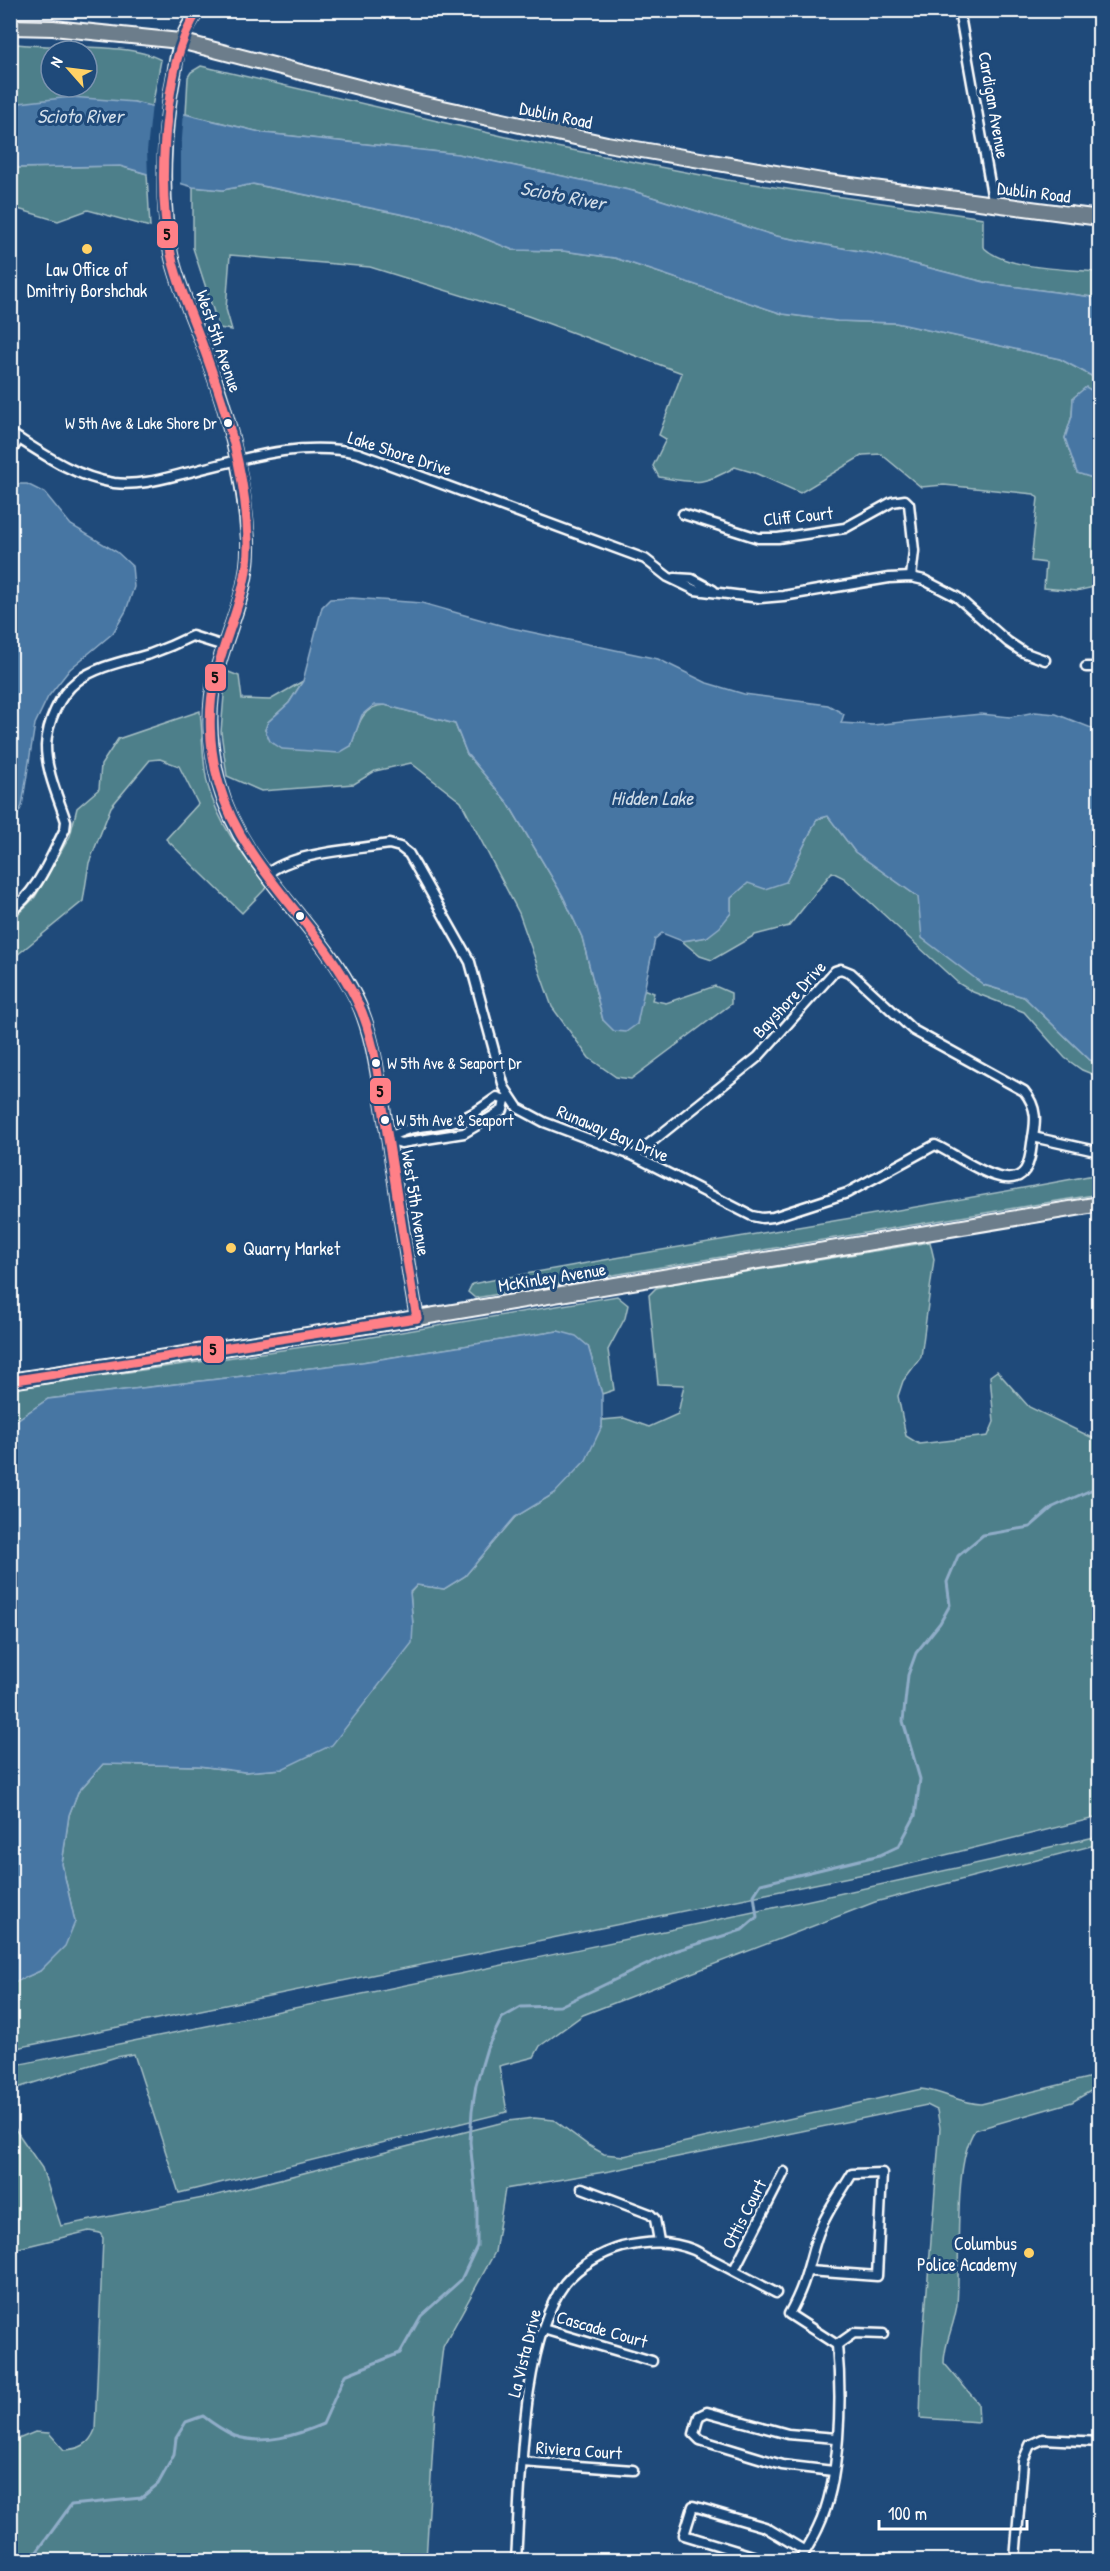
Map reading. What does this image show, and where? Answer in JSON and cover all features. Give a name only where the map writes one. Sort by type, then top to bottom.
[{"type":"main road","name":"West 5th Avenue","points":[[198,10],[180,42],[172,81],[165,151],[168,226],[171,256],[212,369],[237,461],[246,504],[248,572],[239,608],[224,646],[212,695],[210,726],[214,765],[231,818],[267,874],[336,964],[357,1001],[376,1066],[417,1317]]},
{"type":"main road","name":"Dublin Road","points":[[10,27],[53,28],[180,42],[399,98],[607,144],[823,182],[1100,218]]},
{"type":"main road","name":"McKinley Avenue","points":[[10,1381],[417,1317],[1100,1204]]},
{"type":"street","name":"Cardigan Avenue","points":[[959,10],[994,206]]},
{"type":"street","name":"Lake Shore Drive","points":[[10,433],[72,470],[115,483],[151,482],[308,447],[358,453],[645,559],[668,577],[692,579],[714,591],[760,598],[783,597],[889,578],[911,577],[924,580],[957,597],[1008,642],[1023,652],[1045,660]]},
{"type":"street","points":[[10,453],[19,439]]},
{"type":"street","name":"Cliff Court","points":[[683,514],[768,539],[845,528],[892,501],[904,500],[909,504],[914,551],[911,577]]},
{"type":"street","points":[[10,911],[20,905],[28,895],[65,829],[66,821],[50,768],[46,746],[53,715],[76,681],[94,672],[165,648],[192,636],[224,646]]},
{"type":"street","points":[[1086,668],[1100,667]]},
{"type":"street","name":"Runaway Bay Drive","points":[[267,874],[293,859],[389,844],[400,847],[409,854],[470,962],[507,1099],[524,1113],[634,1156],[752,1216],[762,1218],[800,1209],[847,1193],[934,1145],[992,1175],[1004,1179],[1017,1178],[1025,1170],[1029,1160],[1033,1137]]},
{"type":"street","name":"Bayshore Drive","points":[[634,1156],[758,1057],[836,971],[841,969],[851,973],[913,1030],[1024,1091],[1034,1105],[1036,1115],[1033,1137]]},
{"type":"street","points":[[497,1097],[507,1099],[503,1110],[464,1133],[402,1143],[388,1138],[400,1130],[453,1122],[472,1114],[497,1097]]},
{"type":"street","points":[[1033,1137],[1100,1152]]},
{"type":"street","name":"Ottis Court","points":[[734,2271],[784,2172]]},
{"type":"street","points":[[809,2271],[877,2276],[882,2173],[852,2174],[816,2238],[809,2271],[801,2293],[789,2314],[837,2345]]},
{"type":"street","points":[[582,2188],[650,2214],[656,2219],[659,2241]]},
{"type":"street","name":"La Vista Drive","points":[[516,2560],[528,2398],[543,2329],[559,2293],[567,2282],[588,2263],[613,2250],[639,2243],[659,2241],[687,2247],[776,2293]]},
{"type":"street","name":"Cascade Court","points":[[543,2329],[652,2361]]},
{"type":"street","points":[[837,2345],[854,2333],[883,2334]]},
{"type":"street","points":[[800,2560],[823,2517],[830,2493],[840,2378],[837,2345]]},
{"type":"street","points":[[833,2471],[782,2465],[700,2440],[694,2434],[699,2416],[707,2412],[788,2434],[836,2438]]},
{"type":"street","points":[[1015,2560],[1023,2461],[1030,2445],[1043,2439],[1100,2442]]},
{"type":"street","name":"Riviera Court","points":[[522,2462],[633,2470]]},
{"type":"street","points":[[766,2560],[684,2535],[693,2506],[765,2527],[805,2551]]},
{"type":"green space","points":[[10,43],[39,45],[39,99],[99,99],[99,48],[129,50],[161,60],[152,107],[134,102],[11,104]]},
{"type":"green space","points":[[201,66],[515,139],[727,180],[983,218],[983,247],[993,255],[1020,264],[1095,272],[1099,250],[1099,298],[988,283],[875,254],[776,236],[633,191],[458,154],[264,133],[186,114],[188,77],[191,72]]},
{"type":"green space","points":[[120,166],[147,174],[150,227],[88,210],[58,221],[11,207],[11,168]]},
{"type":"green space","points":[[252,184],[449,224],[513,250],[563,251],[615,258],[783,314],[837,321],[896,323],[1060,359],[1099,380],[1099,395],[1086,388],[1073,398],[1072,416],[1065,438],[1077,473],[1099,480],[1099,586],[1076,591],[1044,588],[1046,563],[1031,561],[1038,498],[1034,494],[944,485],[921,487],[881,454],[863,455],[800,493],[755,473],[735,467],[707,480],[682,481],[659,477],[653,466],[666,439],[659,435],[682,373],[528,316],[370,267],[230,255],[226,309],[232,330],[219,328],[193,248],[193,187],[223,190]]},
{"type":"green space","points":[[226,671],[239,676],[242,699],[270,700],[303,681],[289,703],[268,722],[265,730],[351,746],[366,713],[377,706],[385,705],[455,724],[467,754],[508,803],[563,896],[582,937],[603,1020],[637,1024],[643,989],[654,993],[652,1000],[666,1003],[715,986],[731,993],[731,1004],[631,1079],[616,1077],[589,1058],[552,1007],[519,913],[461,802],[411,763],[375,771],[354,784],[261,791],[227,776],[221,732]]},
{"type":"green space","points":[[200,711],[208,786],[218,814],[267,887],[242,913],[166,839],[198,804],[179,766],[160,759],[150,760],[111,807],[89,863],[83,901],[11,960],[11,918],[35,897],[70,836],[77,808],[99,789],[101,765],[118,739]]},
{"type":"green space","points":[[828,816],[855,852],[918,897],[984,985],[1024,997],[1090,1060],[1099,1063],[1099,1077],[1082,1070],[1065,1058],[1024,1012],[973,992],[958,983],[844,878],[832,872],[789,926],[755,935],[712,960],[700,956],[682,941],[707,937],[731,913],[731,898],[749,882],[786,882],[817,819]]},
{"type":"green space","points":[[1099,1174],[1099,1194],[475,1298],[468,1292],[472,1284]]},
{"type":"green space","points":[[930,1242],[934,1259],[921,1357],[903,1381],[898,1396],[906,1436],[919,1444],[988,1436],[994,1422],[990,1376],[997,1371],[1029,1407],[1099,1441],[1099,1817],[893,1868],[11,2049],[10,1984],[40,1971],[75,1922],[62,1864],[69,1815],[78,1792],[103,1764],[199,1766],[245,1772],[282,1769],[413,1625],[410,1593],[417,1585],[444,1589],[465,1576],[515,1517],[555,1493],[602,1426],[602,1420],[624,1418],[649,1427],[678,1414],[684,1385],[658,1384],[649,1295],[656,1288]]},
{"type":"green space","points":[[617,1296],[628,1305],[625,1318],[608,1350],[614,1390],[602,1394],[588,1346],[558,1331],[362,1362],[48,1399],[11,1424],[10,1389],[365,1338]]},
{"type":"green space","points":[[1099,1836],[1099,1844],[875,1902],[583,2015],[540,2046],[534,2057],[499,2066],[507,2112],[179,2193],[134,2054],[116,2057],[11,2090],[11,2066],[692,1925]]},
{"type":"green space","points":[[1100,2075],[1099,2086],[1072,2102],[975,2130],[968,2145],[960,2188],[957,2304],[944,2363],[978,2403],[979,2422],[920,2418],[922,2352],[940,2128],[937,2110],[927,2105],[610,2171],[505,2189],[495,2252],[443,2347],[435,2411],[426,2560],[11,2560],[11,2442],[35,2432],[49,2433],[64,2450],[87,2443],[95,2430],[103,2238],[100,2233],[89,2231],[11,2250],[11,2123],[42,2168],[61,2226],[213,2196],[508,2121],[534,2118],[554,2120],[604,2154],[624,2156],[921,2089],[981,2104]]},
{"type":"water","name":"Scioto River","points":[[54,99],[134,102],[264,133],[458,154],[633,191],[776,236],[875,254],[988,283],[1099,298],[1099,380],[1060,359],[896,323],[837,321],[783,314],[615,258],[563,251],[513,250],[449,224],[253,184],[223,190],[193,187],[120,166],[11,168],[11,104]]},
{"type":"water","points":[[1086,387],[1099,395],[1099,480],[1077,473],[1065,438],[1072,416],[1073,398]]},
{"type":"water","points":[[17,484],[27,484],[45,493],[71,525],[117,552],[132,566],[134,587],[126,611],[113,633],[70,669],[48,697],[35,724],[22,806],[11,827],[10,594],[15,587],[10,578],[10,496]]},
{"type":"water","name":"Hidden Lake","points":[[352,598],[422,603],[507,627],[658,659],[707,683],[744,694],[828,705],[844,714],[841,723],[873,725],[981,714],[1010,717],[1035,712],[1056,714],[1099,731],[1099,1063],[1090,1060],[1024,997],[984,985],[922,938],[918,897],[855,852],[828,816],[817,819],[786,882],[765,889],[748,883],[731,898],[731,913],[720,927],[707,937],[682,941],[662,933],[655,939],[637,1024],[626,1032],[614,1031],[603,1020],[582,937],[563,896],[508,803],[467,754],[455,724],[385,705],[374,705],[362,715],[351,746],[339,753],[282,749],[270,741],[265,730],[268,722],[289,703],[303,681],[322,607],[330,599]]},
{"type":"water","points":[[558,1331],[576,1336],[588,1346],[602,1394],[602,1426],[586,1460],[555,1493],[515,1517],[465,1576],[444,1589],[417,1585],[410,1592],[412,1643],[332,1745],[282,1769],[245,1772],[199,1766],[103,1764],[78,1792],[69,1815],[62,1864],[75,1922],[65,1946],[40,1971],[11,1984],[11,1424],[48,1399],[362,1362]]},
{"type":"pier","points":[[152,104],[184,111],[181,186],[148,177],[147,151]]},
{"type":"waterway","points":[[31,2560],[71,2505],[141,2498],[158,2484],[174,2455],[176,2438],[186,2422],[203,2416],[235,2436],[257,2440],[280,2438],[302,2432],[323,2424],[345,2375],[400,2353],[421,2316],[461,2280],[477,2246],[477,2208],[470,2142],[472,2111],[476,2085],[487,2048],[502,2018],[521,2007],[560,2006],[675,1951],[742,1930],[757,1917],[754,1895],[761,1884],[880,1855],[899,1846],[915,1816],[920,1779],[903,1721],[908,1675],[916,1653],[940,1623],[950,1605],[947,1582],[958,1556],[983,1535],[1030,1527],[1053,1507],[1100,1486]]},
{"type":"transit line","name":"5","points":[[198,10],[181,46],[170,95],[164,163],[165,218],[178,279],[228,421],[244,492],[248,540],[248,558],[242,592],[213,687],[210,715],[213,757],[219,784],[230,814],[245,843],[340,971],[356,999],[368,1028],[375,1058],[417,1318]]},
{"type":"transit line","name":"5","points":[[10,1381],[417,1318]]},
{"type":"place","name":"Law Office of Dmitriy Borshchak","points":[[87,249]]},
{"type":"place","name":"W 5th Ave & Lake Shore Dr","points":[[228,423]]},
{"type":"place","name":"W 5th Ave & Seaport Dr","points":[[376,1063]]},
{"type":"place","name":"W 5th Ave & Seaport","points":[[385,1120]]},
{"type":"place","name":"Quarry Market","points":[[231,1248]]},
{"type":"place","name":"Columbus Police Academy","points":[[1029,2253]]}]
